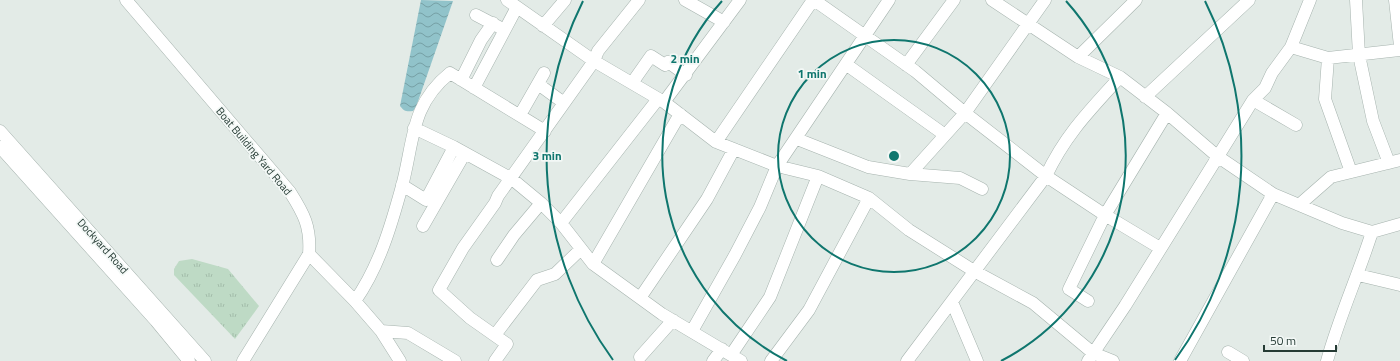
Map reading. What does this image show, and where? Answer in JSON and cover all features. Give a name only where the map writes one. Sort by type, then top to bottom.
[{"type":"street","name":"Boat Building Yard Road","points":[[126,0],[290,192],[305,217],[310,238],[309,254]]},
{"type":"street","points":[[507,0],[594,61],[661,101],[716,142],[777,166],[818,176],[869,198],[910,230],[974,271],[1033,302],[1091,357],[1113,361]]},
{"type":"street","points":[[543,26],[565,0]]},
{"type":"street","points":[[685,0],[724,22]]},
{"type":"street","points":[[561,223],[661,101],[686,75],[740,0]]},
{"type":"street","points":[[716,142],[813,0],[865,38],[906,64],[965,113],[1046,176],[1105,215],[1160,248]]},
{"type":"street","points":[[692,331],[742,241],[777,166],[847,65],[889,0]]},
{"type":"street","points":[[906,64],[954,0]]},
{"type":"street","points":[[992,0],[1078,57],[1120,77],[1167,113],[1217,156],[1274,194],[1342,223],[1372,232],[1400,224]]},
{"type":"street","points":[[910,174],[965,113],[1027,23],[1045,0]]},
{"type":"street","points":[[1078,57],[1136,0]]},
{"type":"street","points":[[1145,97],[1249,0]]},
{"type":"street","points":[[1091,357],[1252,100],[1265,88],[1272,73],[1291,47],[1310,0]]},
{"type":"street","points":[[1299,205],[1331,177],[1394,162],[1373,121],[1360,55],[1356,0]]},
{"type":"street","points":[[1395,0],[1400,46]]},
{"type":"street","points":[[495,361],[507,344],[470,318],[439,290],[463,248],[594,61],[598,51],[634,2]]},
{"type":"street","points":[[474,88],[517,8]]},
{"type":"street","points":[[476,15],[504,32]]},
{"type":"street","points":[[461,80],[481,40],[493,24]]},
{"type":"street","points":[[1291,47],[1328,58],[1400,50]]},
{"type":"street","points":[[632,83],[651,56],[665,65],[668,62],[686,75]]},
{"type":"street","points":[[1328,58],[1325,98],[1351,172]]},
{"type":"street","points":[[847,65],[945,135]]},
{"type":"street","points":[[354,301],[367,284],[376,267],[402,185],[414,128],[428,97],[438,83],[450,73],[545,131]]},
{"type":"street","points":[[520,115],[544,73]]},
{"type":"street","points":[[907,361],[1046,176],[1056,154],[1076,124],[1120,77]]},
{"type":"street","points":[[538,84],[564,103]]},
{"type":"street","points":[[1252,100],[1296,124]]},
{"type":"street","points":[[1088,301],[1069,289],[1105,215],[1167,113]]},
{"type":"street","points":[[593,264],[680,114]]},
{"type":"street","points":[[414,128],[454,147],[512,179],[541,203],[561,223],[593,264],[673,320],[731,355]]},
{"type":"street","name":"Dockyard Road","points":[[0,131],[205,361]]},
{"type":"street","points":[[797,139],[868,167],[910,174],[960,178],[982,189]]},
{"type":"street","name":"Dockyard Road","points":[[0,147],[190,361]]},
{"type":"street","points":[[402,185],[426,200],[454,147]]},
{"type":"street","points":[[640,298],[707,199],[734,149]]},
{"type":"street","points":[[423,226],[465,153]]},
{"type":"street","points":[[713,361],[731,355],[770,296],[818,176]]},
{"type":"street","points":[[1180,361],[1274,194]]},
{"type":"street","points":[[771,361],[809,310],[869,198]]},
{"type":"street","points":[[496,260],[541,203]]},
{"type":"street","points":[[1327,361],[1335,332],[1358,275],[1372,232]]},
{"type":"street","points":[[495,335],[537,280],[555,274],[582,249]]},
{"type":"street","points":[[243,361],[309,254],[381,331],[400,361]]},
{"type":"street","points":[[1358,275],[1400,285]]},
{"type":"street","points":[[952,302],[977,361]]},
{"type":"street","points":[[640,357],[673,320]]},
{"type":"street","points":[[381,331],[408,333],[455,361]]},
{"type":"street","points":[[1228,352],[1243,361]]},
{"type":"green space","points":[[192,259],[228,269],[259,306],[235,339],[174,275],[174,269],[179,261]]},
{"type":"water","points":[[421,0],[453,1],[416,107],[413,111],[407,111],[400,106]]}]
